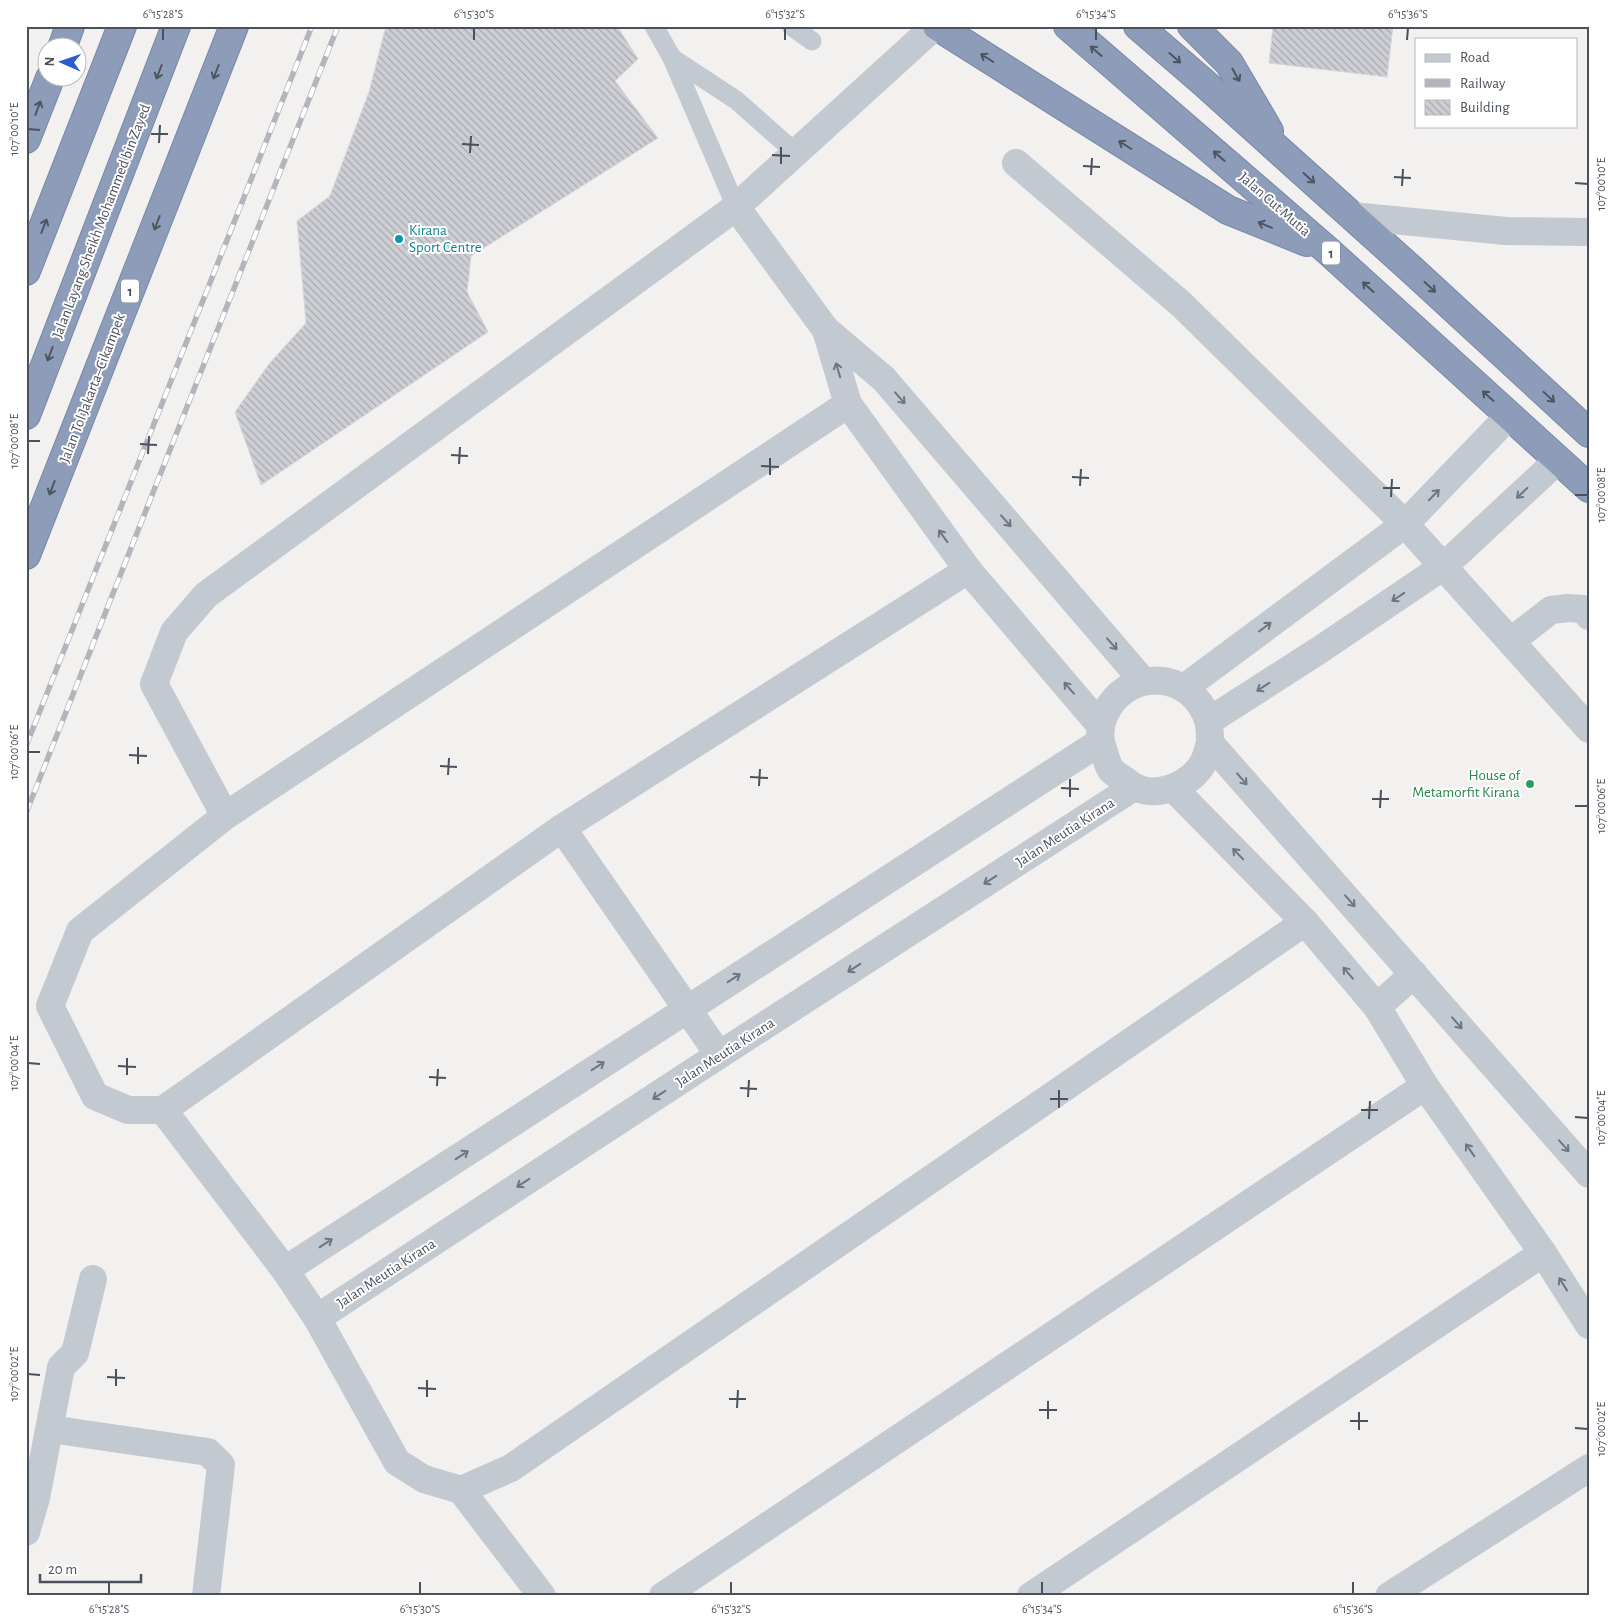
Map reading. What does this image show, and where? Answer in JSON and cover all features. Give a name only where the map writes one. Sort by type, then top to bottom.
[{"type":"highway","points":[[66,38],[70,26]]},
{"type":"highway","points":[[26,271],[122,26]]},
{"type":"highway","name":"Jalan Layang Sheikh Mohammed bin Zayed","points":[[26,415],[176,26]]},
{"type":"highway","name":"Jalan Tol Jakarta–Cikampek","points":[[26,555],[234,26]]},
{"type":"highway","points":[[936,26],[1228,210],[1327,250]]},
{"type":"highway","name":"Jalan Cut Mutia","points":[[1068,26],[1327,250],[1589,488]]},
{"type":"highway","points":[[1138,26],[1585,423]]},
{"type":"highway","points":[[1192,26],[1229,63],[1281,152]]},
{"type":"highway","points":[[26,139],[46,88]]},
{"type":"street","points":[[225,816],[154,684],[174,632],[206,595],[736,206],[936,26]]},
{"type":"street","points":[[1016,163],[1181,304],[1405,524],[1589,730]]},
{"type":"street","points":[[736,206],[826,330],[884,379],[1143,681]]},
{"type":"street","points":[[1352,216],[1506,231],[1589,232]]},
{"type":"street","points":[[826,330],[848,404],[968,570],[1100,733],[1111,769],[1134,787],[1154,792],[1173,788],[1191,778],[1204,762],[1209,732],[1321,650],[1444,566],[1558,460]]},
{"type":"street","points":[[848,404],[225,816],[80,930],[50,1006],[95,1096],[128,1110],[162,1110],[562,828],[968,570]]},
{"type":"street","points":[[1184,688],[1405,524],[1509,416]]},
{"type":"street","points":[[1511,641],[1551,610],[1583,609],[1589,616]]},
{"type":"street","points":[[285,1270],[687,1009],[1100,733],[1109,705],[1124,689],[1143,681],[1165,680],[1184,688],[1200,702],[1209,732],[1414,974],[1589,1174]]},
{"type":"street","name":"Jalan Meutia Kirana","points":[[316,1318],[1134,787]]},
{"type":"street","points":[[1173,788],[1305,922],[1377,1007],[1426,1086],[1543,1253],[1589,1325]]},
{"type":"street","points":[[562,828],[719,1055]]},
{"type":"street","points":[[461,1490],[511,1468],[1305,922]]},
{"type":"street","points":[[1377,1007],[1414,974]]},
{"type":"street","points":[[664,1596],[1426,1086]]},
{"type":"street","points":[[162,1110],[285,1270],[316,1318],[397,1462],[424,1479],[461,1490],[542,1596]]},
{"type":"street","points":[[1031,1596],[1543,1253]]},
{"type":"street","points":[[28,1516],[50,1429],[61,1368],[74,1353],[93,1279]]},
{"type":"street","points":[[50,1429],[208,1452],[221,1466],[206,1596]]},
{"type":"street","points":[[1389,1596],[1589,1468]]},
{"type":"lane","points":[[654,26],[672,58],[736,206]]},
{"type":"lane","points":[[791,26],[812,41]]},
{"type":"lane","points":[[672,58],[736,100],[796,153]]},
{"type":"building","name":"Kirana Sport Centre","points":[[386,26],[617,26],[638,59],[615,81],[658,138],[471,256],[467,292],[488,332],[261,485],[235,412],[269,364],[306,323],[297,221],[330,196],[369,92]]},
{"type":"building","points":[[1273,26],[1393,26],[1387,77],[1269,63]]},
{"type":"railway","points":[[26,746],[312,26]]},
{"type":"railway","points":[[26,813],[338,26]]},
{"type":"place","name":"Kirana Sport Centre","points":[[399,239]]},
{"type":"place","name":"House of Metamorfit Kirana","points":[[1530,784]]}]
